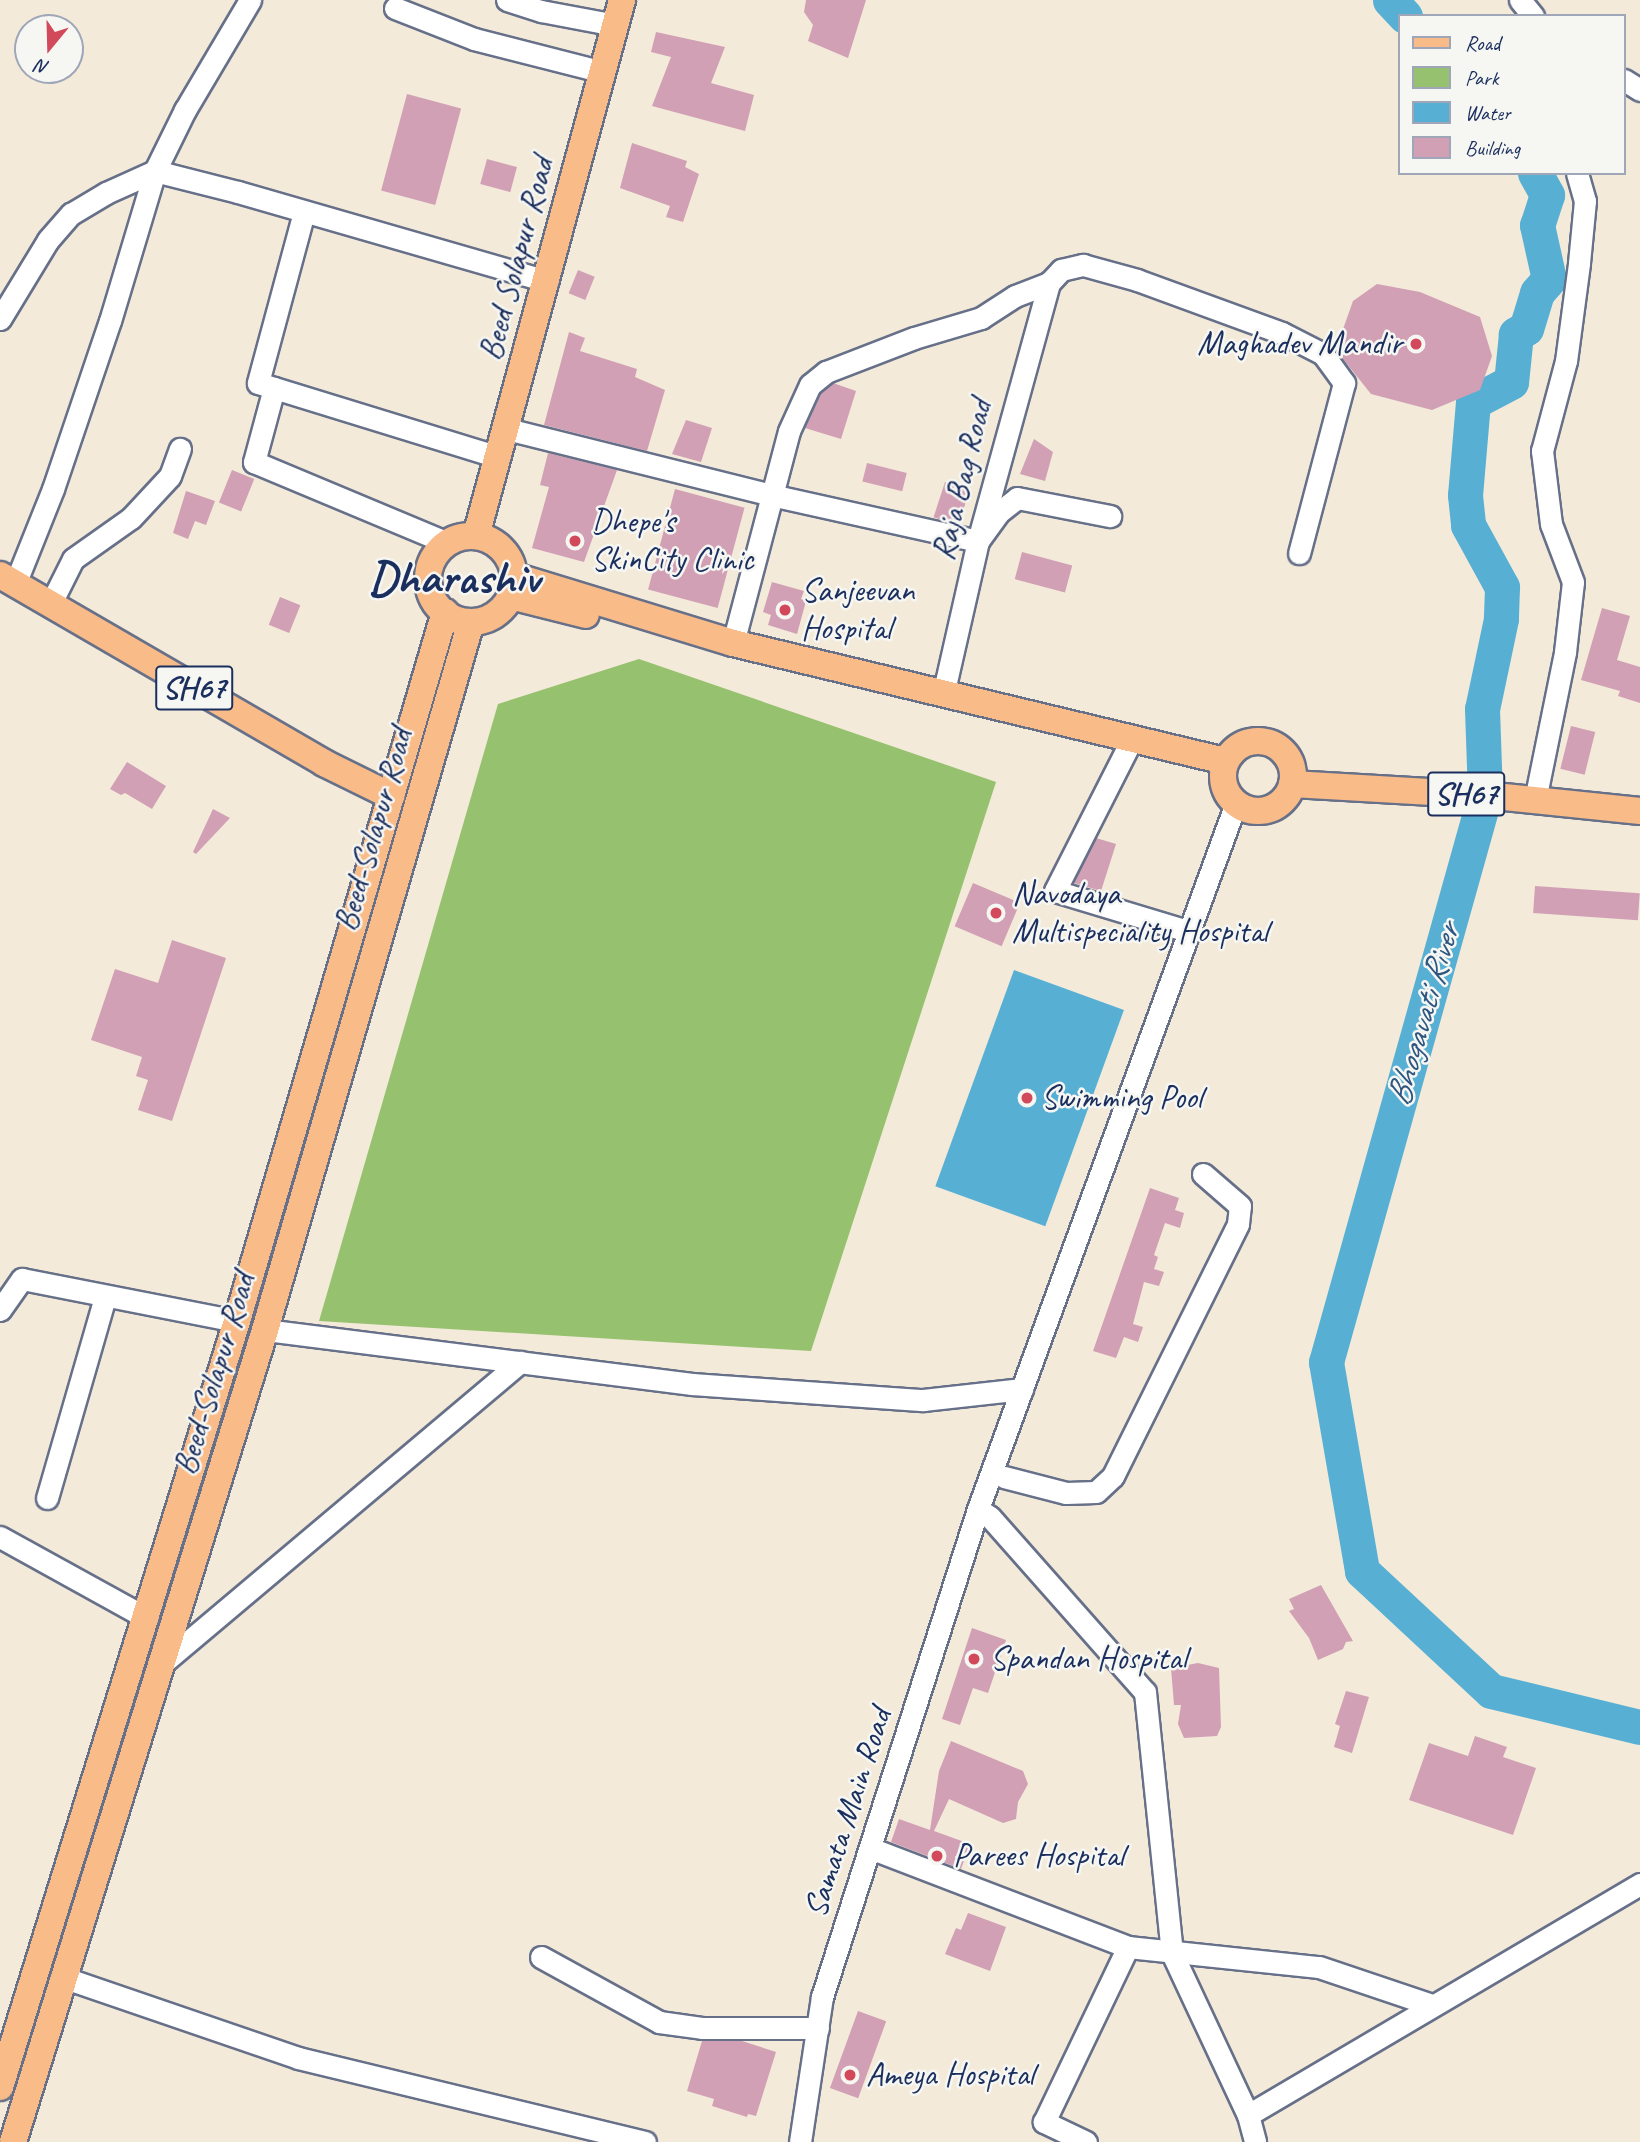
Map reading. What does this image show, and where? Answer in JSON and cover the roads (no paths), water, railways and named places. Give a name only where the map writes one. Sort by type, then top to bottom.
[{"type":"main road","name":"Beed Solapur Road","points":[[476,536],[508,429],[619,13]]},
{"type":"main road","points":[[476,536],[503,549],[511,562],[512,586],[497,614],[471,622],[445,612],[430,592],[428,578],[437,553],[448,543],[461,537],[476,536]]},
{"type":"main road","name":"SH67","points":[[8,580],[324,764],[391,796]]},
{"type":"main road","points":[[512,586],[1129,745]]},
{"type":"main road","points":[[512,586],[1224,767]]},
{"type":"main road","name":"Beed-Solapur Road","points":[[0,2087],[237,1321],[445,612]]},
{"type":"main road","name":"Beed-Solapur Road","points":[[13,2142],[265,1330],[471,622]]},
{"type":"main road","points":[[1252,741],[1275,745],[1290,762],[1292,784],[1287,795],[1269,809],[1241,806],[1224,784],[1224,767],[1241,745],[1252,741]]},
{"type":"main road","name":"SH67","points":[[1292,784],[1535,800],[1640,811]]},
{"type":"street","points":[[8,580],[52,489],[110,321],[155,171],[185,110],[250,0]]},
{"type":"street","points":[[508,0],[541,11],[619,13]]},
{"type":"street","points":[[1520,0],[1531,14]]},
{"type":"street","points":[[395,8],[474,38],[603,72]]},
{"type":"street","points":[[0,319],[48,240],[71,214],[106,192],[155,171],[547,281]]},
{"type":"street","points":[[1535,800],[1560,679],[1573,582],[1552,524],[1542,450],[1566,361],[1579,262],[1585,201],[1578,175]]},
{"type":"street","points":[[304,212],[258,383],[499,457]]},
{"type":"street","points":[[733,643],[789,430],[810,385],[826,372],[914,338],[981,318],[1015,296],[1048,283],[1061,270],[1083,265],[1137,280],[1282,333],[1323,354],[1344,383],[1299,553]]},
{"type":"street","name":"Raja Bag Road","points":[[943,695],[978,541],[1048,283]]},
{"type":"street","points":[[274,388],[254,462],[448,543]]},
{"type":"street","points":[[508,429],[771,495],[978,541],[999,513],[1017,498],[1110,516]]},
{"type":"street","points":[[50,605],[73,559],[131,518],[170,476],[180,449]]},
{"type":"street","points":[[1129,745],[1055,891],[1191,932]]},
{"type":"street","points":[[984,1513],[1022,1390],[1191,932],[1241,806]]},
{"type":"street","points":[[984,1513],[1004,1477],[1241,806]]},
{"type":"street","points":[[1004,1477],[1066,1493],[1096,1492],[1113,1476],[1238,1224],[1240,1206],[1203,1174]]},
{"type":"street","points":[[0,1310],[22,1279],[237,1321]]},
{"type":"street","points":[[47,1498],[105,1297]]},
{"type":"street","points":[[265,1330],[692,1384],[923,1400],[1022,1390]]},
{"type":"street","points":[[164,1662],[520,1362]]},
{"type":"street","points":[[984,1513],[1145,1692],[1171,1953],[1248,2116],[1255,2142]]},
{"type":"street","name":"Samata Main Road","points":[[800,2142],[822,1997],[984,1513]]},
{"type":"street","points":[[0,1537],[147,1618]]},
{"type":"street","points":[[870,1848],[1128,1947],[1319,1967],[1432,2005]]},
{"type":"street","points":[[1248,2116],[1640,1884]]},
{"type":"street","points":[[1086,2142],[1044,2122],[1128,1947]]},
{"type":"street","points":[[541,1957],[659,2022],[702,2028],[818,2028]]},
{"type":"street","points":[[65,1978],[298,2059],[645,2142]]},
{"type":"water","name":"Swimming Pool","points":[[1014,970],[1124,1010],[1045,1226],[935,1186]]},
{"type":"waterway","name":"Bhogavati River","points":[[1390,0],[1403,14]]},
{"type":"waterway","name":"Bhogavati River","points":[[1536,175],[1547,195],[1537,225],[1549,279],[1537,293],[1526,328],[1516,334],[1511,382],[1473,402],[1465,495],[1468,525],[1502,587],[1501,619],[1482,709],[1485,795],[1326,1362],[1362,1571],[1491,1691],[1640,1727]]},
{"type":"place","name":"Maghadev Mandir","points":[[1416,344]]},
{"type":"place","name":"Dhepe's SkinCity Clinic","points":[[575,541]]},
{"type":"place","name":"Sanjeevan Hospital","points":[[785,610]]},
{"type":"place","name":"Navodaya Multispeciality Hospital","points":[[996,913]]},
{"type":"place","name":"Swimming Pool","points":[[1027,1098]]},
{"type":"place","name":"Spandan Hospital","points":[[974,1659]]},
{"type":"place","name":"Parees Hospital","points":[[937,1856]]},
{"type":"place","name":"Ameya Hospital","points":[[850,2075]]},
{"type":"district","name":"Dharashiv","points":[[454,578]]}]
